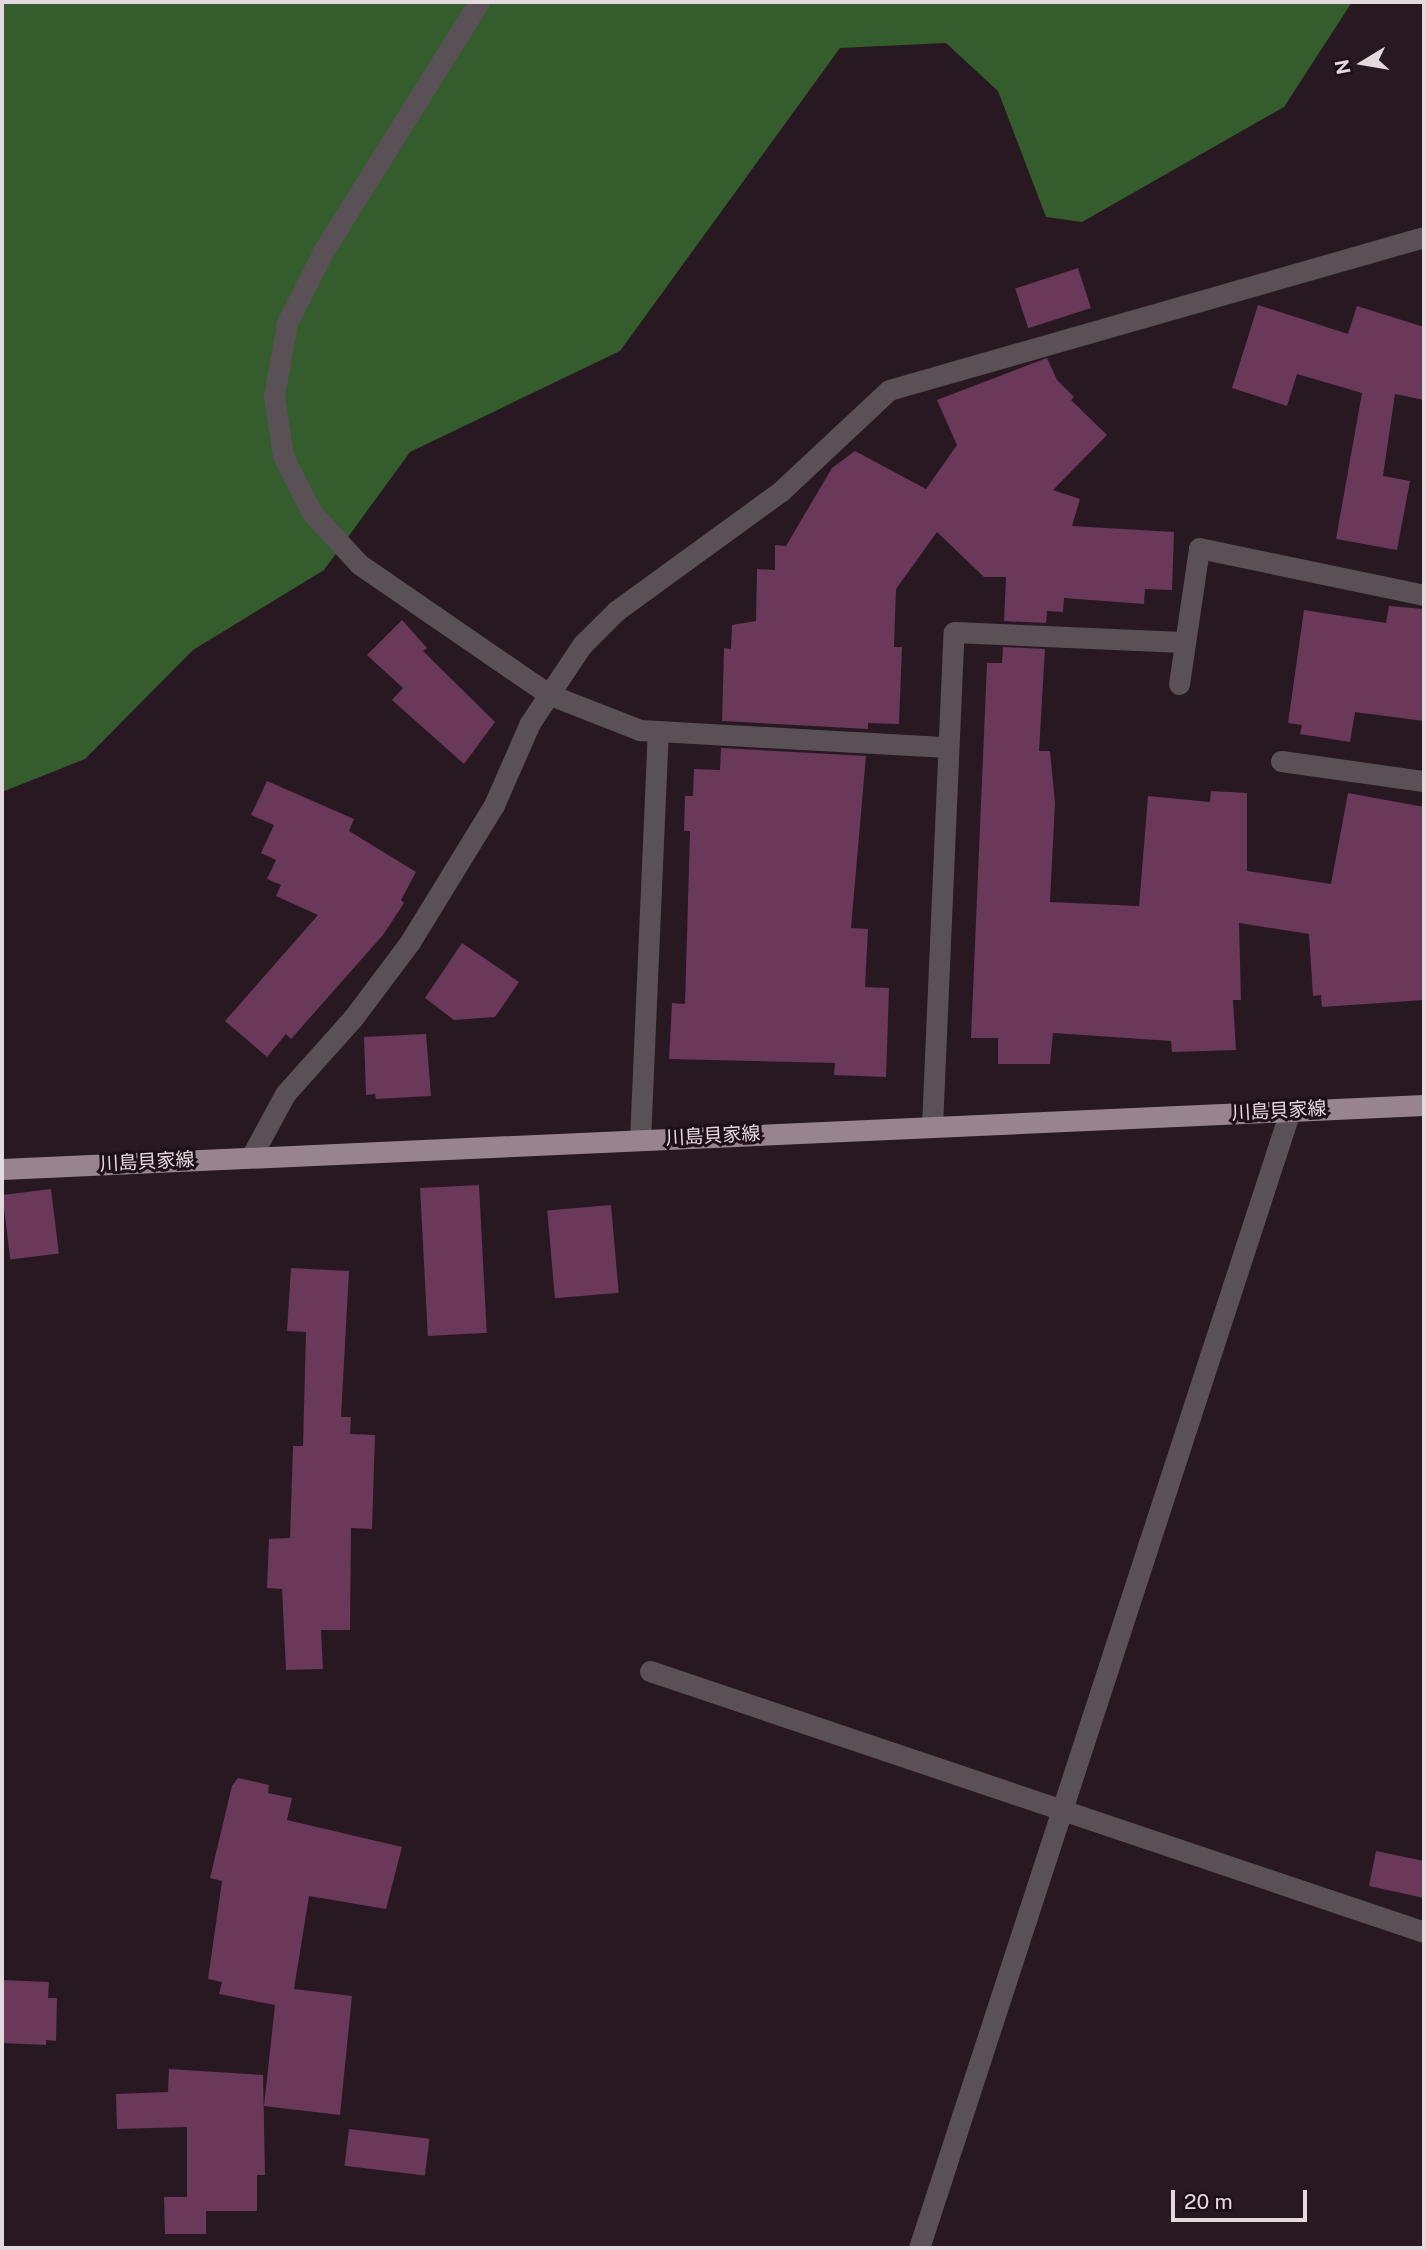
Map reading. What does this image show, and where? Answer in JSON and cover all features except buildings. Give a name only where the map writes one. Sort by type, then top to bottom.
[{"type":"main road","name":"川島貝家線","points":[[2,1169],[1424,1104]]},
{"type":"street","points":[[479,2],[323,252],[287,323],[274,395],[283,456],[312,513],[359,564],[548,694],[640,730],[947,747]]},
{"type":"street","points":[[251,1157],[285,1094],[353,1017],[410,942],[494,805],[530,723],[582,645],[616,611],[780,492],[889,390],[1424,237]]},
{"type":"street","points":[[1179,684],[1183,642],[1199,548],[1424,594]]},
{"type":"street","points":[[932,1126],[954,632],[1183,642]]},
{"type":"street","points":[[640,1140],[658,732]]},
{"type":"street","points":[[1281,761],[1424,781]]},
{"type":"street","points":[[919,2248],[1290,1111]]},
{"type":"street","points":[[650,1671],[1424,1932]]},
{"type":"green space","points":[[2,2],[1352,2],[1284,107],[1082,222],[1046,217],[998,91],[946,43],[840,48],[620,351],[410,452],[324,570],[193,650],[85,759],[2,792]]}]
